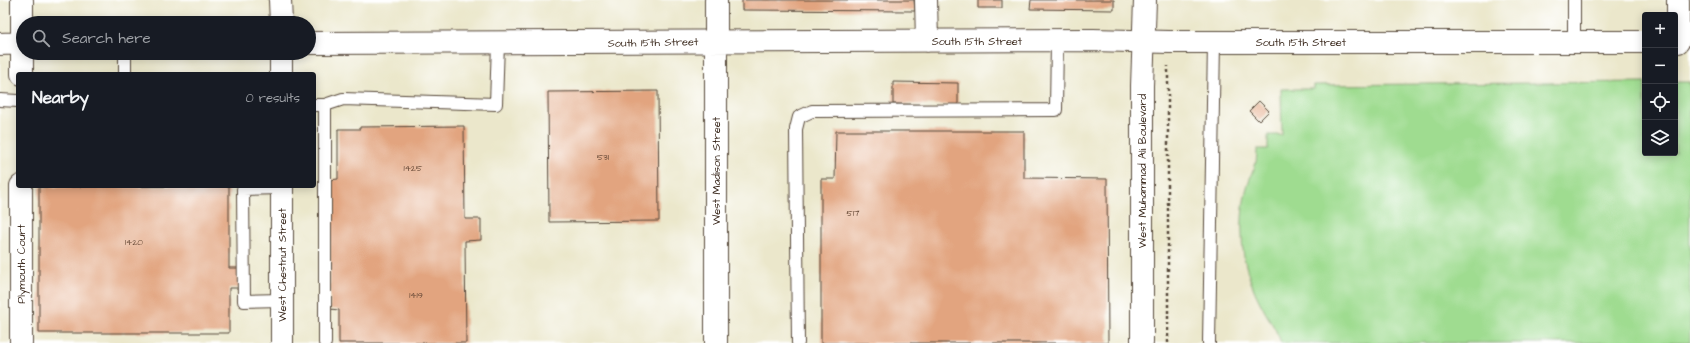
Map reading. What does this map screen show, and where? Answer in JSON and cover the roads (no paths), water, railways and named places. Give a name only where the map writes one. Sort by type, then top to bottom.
[{"type":"street","points":[[22,0],[22,16]]},
{"type":"street","points":[[280,0],[281,16]]},
{"type":"street","name":"West Madison Street","points":[[716,0],[716,343]]},
{"type":"street","points":[[926,0],[927,41]]},
{"type":"street","name":"West Muhammad Ali Boulevard","points":[[1142,343],[1142,86],[1144,0]]},
{"type":"street","points":[[1678,0],[1681,42]]},
{"type":"street","name":"South 15th Street","points":[[316,43],[1057,40],[1214,42],[1642,42]]},
{"type":"street","points":[[0,44],[16,43]]},
{"type":"street","points":[[22,60],[22,72]]},
{"type":"street","points":[[282,60],[282,72]]},
{"type":"street","name":"Plymouth Court","points":[[21,188],[21,343]]},
{"type":"street","name":"West Chestnut Street","points":[[282,188],[282,343]]},
{"type":"lane","points":[[1574,0],[1574,42]]},
{"type":"lane","points":[[798,343],[796,129],[799,117],[812,111],[1056,110],[1057,40]]},
{"type":"lane","points":[[1210,343],[1214,42]]},
{"type":"lane","points":[[325,343],[319,105],[343,99],[496,104],[498,43]]},
{"type":"lane","points":[[125,60],[125,72]]},
{"type":"lane","points":[[0,100],[16,101]]},
{"type":"lane","points":[[243,188],[244,301],[282,300]]}]
